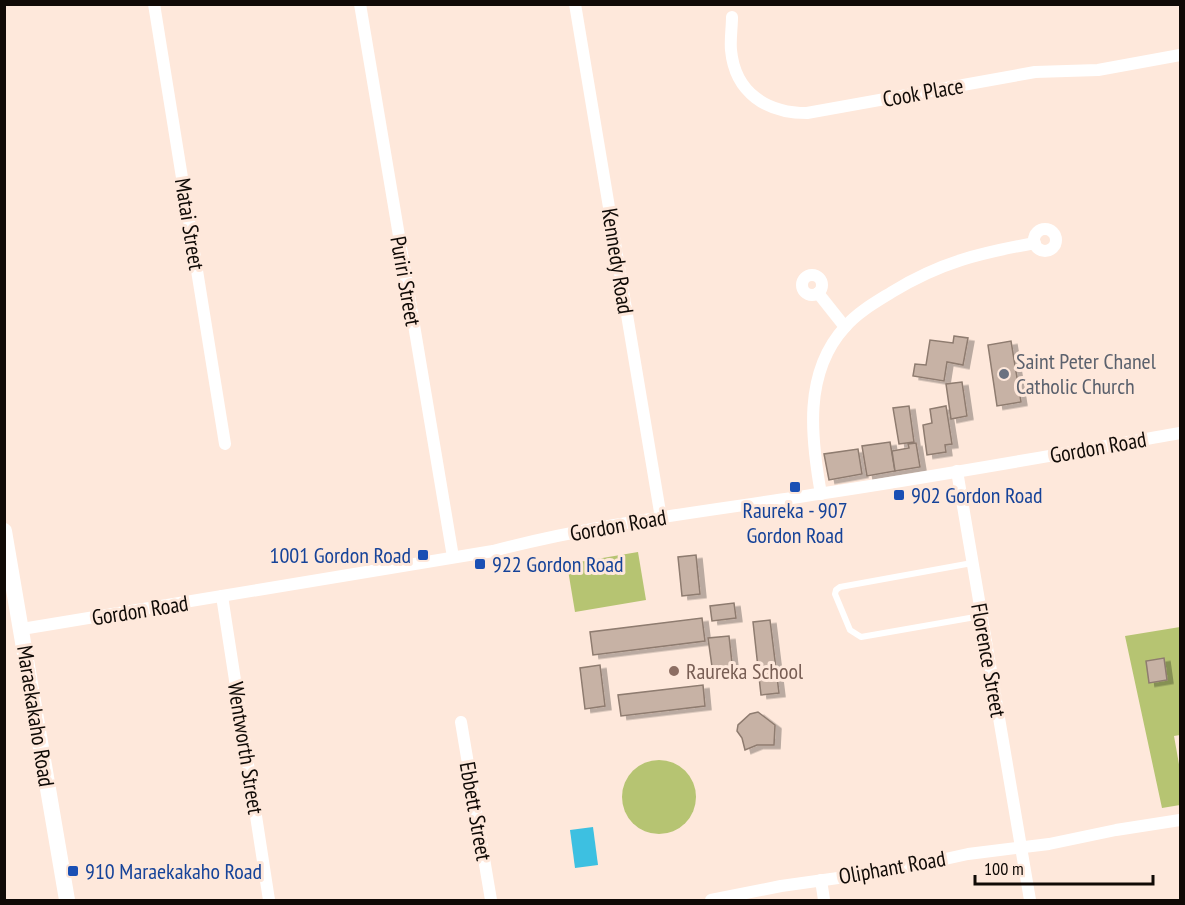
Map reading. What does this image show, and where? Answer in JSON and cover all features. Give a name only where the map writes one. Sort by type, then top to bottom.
[{"type":"main road","name":"Maraekakaho Road","points":[[5,540],[22,628],[67,900]]},
{"type":"street","name":"Matai Street","points":[[154,4],[225,444]]},
{"type":"street","name":"Puriri Street","points":[[360,4],[453,557]]},
{"type":"street","name":"Kennedy Road","points":[[575,4],[661,518]]},
{"type":"street","name":"Cook Place","points":[[732,17],[732,56],[743,84],[757,99],[774,109],[786,112],[807,113],[1035,72],[1098,70],[1180,55]]},
{"type":"street","points":[[821,494],[812,442],[815,395],[823,363],[845,327],[878,301],[938,268],[985,252],[1035,243]]},
{"type":"street","points":[[818,293],[845,327]]},
{"type":"street","name":"Gordon Road","points":[[22,628],[493,551],[540,539],[661,518],[821,494],[1180,433]]},
{"type":"street","name":"Florence Street","points":[[957,471],[1030,900]]},
{"type":"street","name":"Wentworth Street","points":[[222,596],[269,900]]},
{"type":"street","name":"Ebbett Street","points":[[461,722],[491,900]]},
{"type":"street","name":"Oliphant Road","points":[[711,900],[821,880],[896,870],[968,854],[1022,848],[1180,820]]},
{"type":"street","points":[[821,880],[824,900]]},
{"type":"lane","points":[[972,563],[840,587],[835,594],[850,630],[861,637],[982,616]]},
{"type":"green space","points":[[638,552],[646,600],[575,612],[567,564]]},
{"type":"green space","points":[[1180,627],[1180,735],[1174,736],[1180,770],[1180,805],[1162,808],[1125,636]]},
{"type":"green space","points":[[659,760],[680,766],[690,776],[696,797],[690,818],[680,828],[659,834],[638,828],[628,818],[622,797],[628,776],[638,766]]},
{"type":"water","points":[[593,827],[598,865],[575,868],[570,830]]},
{"type":"building","points":[[954,336],[968,338],[963,365],[947,362],[944,381],[913,376],[915,364],[926,365],[930,340],[953,343]]},
{"type":"building","name":"Saint Peter Chanel Catholic Church","points":[[1011,341],[1021,402],[997,406],[988,345]]},
{"type":"building","points":[[962,382],[967,416],[951,419],[946,384]]},
{"type":"building","points":[[909,406],[914,442],[899,444],[893,408]]},
{"type":"building","points":[[946,406],[952,444],[945,445],[946,452],[927,455],[923,425],[932,423],[930,409]]},
{"type":"building","points":[[890,442],[895,471],[867,476],[862,446]]},
{"type":"building","points":[[916,443],[920,467],[895,471],[892,451],[909,448],[908,444]]},
{"type":"building","points":[[858,449],[862,474],[829,480],[824,454]]},
{"type":"building","points":[[696,555],[700,594],[682,596],[678,557]]},
{"type":"building","points":[[734,603],[736,618],[712,621],[710,606]]},
{"type":"building","points":[[702,618],[705,641],[593,655],[590,632]]},
{"type":"building","points":[[770,620],[779,693],[761,695],[753,622]]},
{"type":"building","points":[[729,636],[733,672],[713,674],[708,638]]},
{"type":"building","points":[[1164,658],[1167,680],[1149,683],[1146,661]]},
{"type":"building","points":[[600,665],[605,706],[585,709],[580,668]]},
{"type":"building","points":[[703,685],[705,706],[621,716],[618,695]]},
{"type":"building","points":[[758,712],[775,725],[774,745],[757,745],[745,750],[742,738],[737,731],[738,725],[750,714]]},
{"type":"place","name":"Saint Peter Chanel Catholic Church","points":[[1004,374]]},
{"type":"place","name":"Raureka - 907 Gordon Road","points":[[795,487]]},
{"type":"place","name":"902 Gordon Road","points":[[899,495]]},
{"type":"place","name":"1001 Gordon Road","points":[[423,555]]},
{"type":"place","name":"922 Gordon Road","points":[[480,564]]},
{"type":"place","name":"Raureka School","points":[[674,671]]},
{"type":"place","name":"910 Maraekakaho Road","points":[[73,871]]}]
